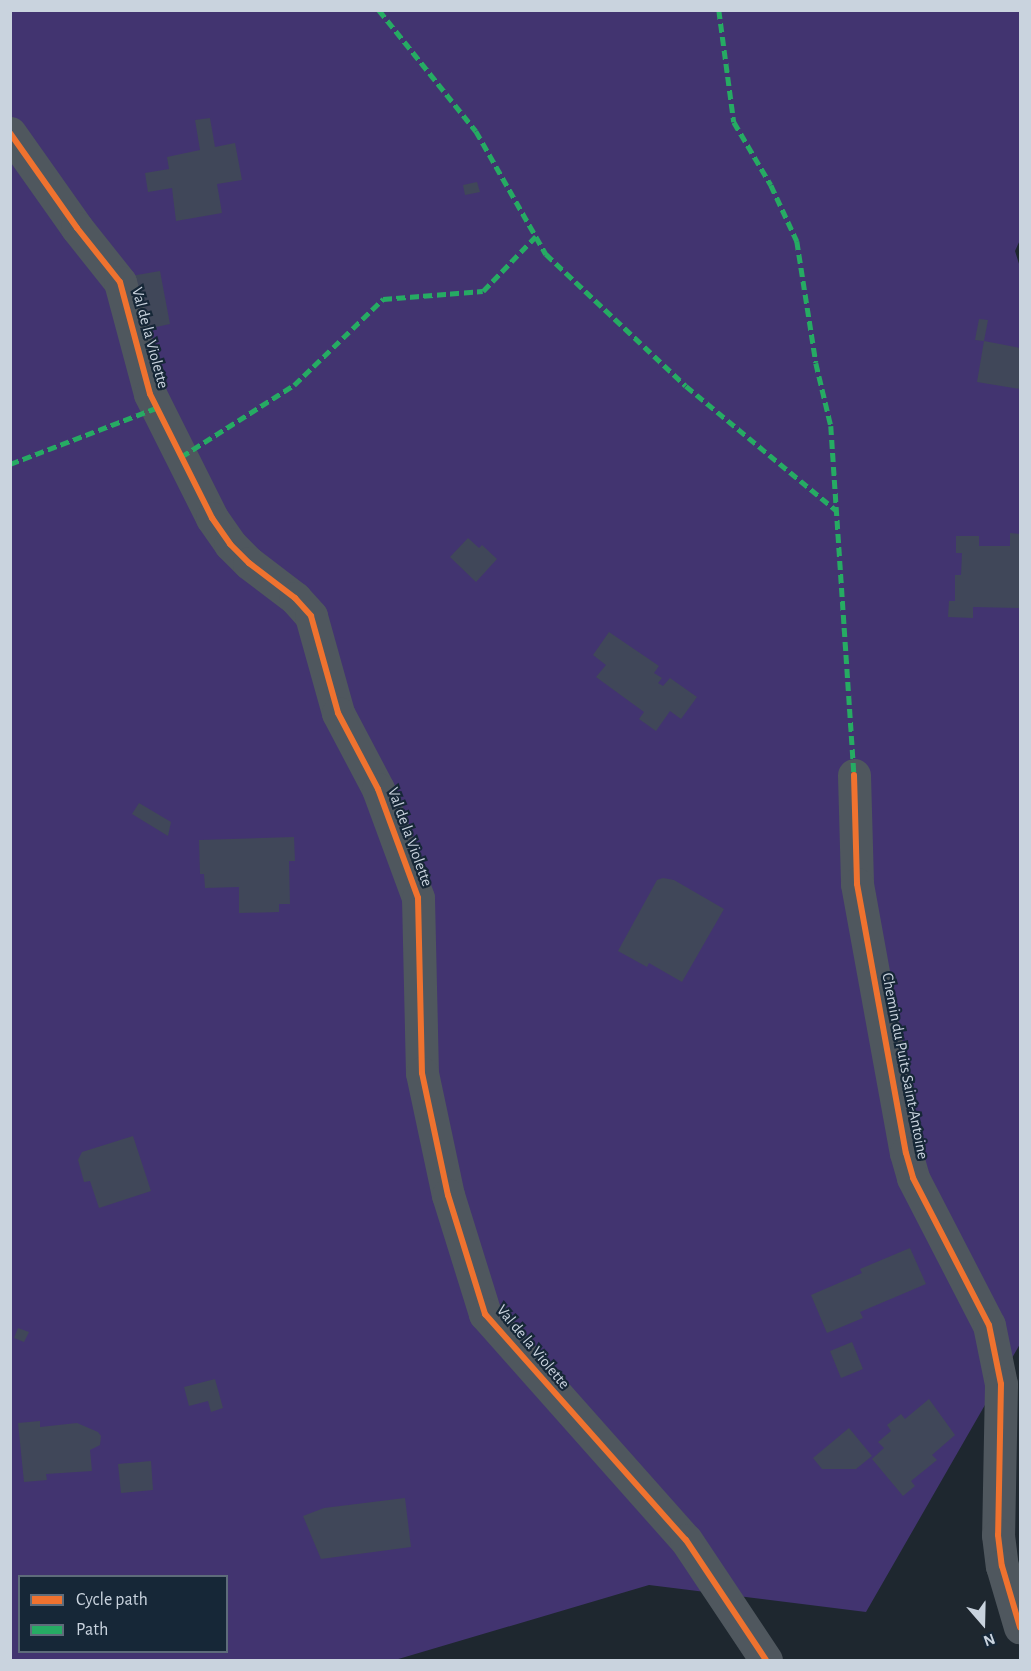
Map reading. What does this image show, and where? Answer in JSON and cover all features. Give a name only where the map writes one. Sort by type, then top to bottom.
[{"type":"street","name":"Val de la Violette","points":[[10,133],[77,228],[120,282],[150,394],[212,518],[230,544],[249,563],[295,598],[311,616],[338,713],[378,789],[418,898],[422,1073],[448,1195],[485,1314],[686,1540],[766,1660]]},
{"type":"street","name":"Chemin du Puits Saint-Antoine","points":[[854,775],[857,884],[906,1154],[913,1178],[989,1325],[1000,1384],[998,1535],[1002,1566],[1020,1627]]},
{"type":"shaded area","points":[[11,11],[1020,11],[1020,240],[1015,251],[1020,267],[1020,1344],[866,1612],[649,1585],[395,1660],[11,1660]]},
{"type":"building","points":[[210,118],[215,147],[235,143],[242,180],[217,184],[222,213],[176,221],[172,188],[148,192],[145,173],[169,169],[167,157],[200,150],[195,120]]},
{"type":"building","points":[[477,182],[480,192],[465,195],[463,185]]},
{"type":"building","points":[[160,271],[170,324],[142,330],[131,276]]},
{"type":"building","points":[[979,319],[988,320],[984,341],[975,340]]},
{"type":"building","points":[[984,341],[1020,348],[1020,389],[977,382]]},
{"type":"building","points":[[1010,533],[1020,534],[1020,608],[973,607],[973,618],[948,617],[949,601],[955,601],[955,575],[961,575],[962,553],[956,553],[956,536],[979,536],[979,546],[1010,546]]},
{"type":"building","points":[[468,538],[479,548],[482,545],[497,559],[476,582],[450,557]]},
{"type":"building","points":[[609,632],[659,666],[654,673],[662,678],[658,683],[663,686],[670,678],[697,697],[681,719],[670,711],[656,731],[639,719],[644,712],[596,677],[606,665],[593,655]]},
{"type":"building","points":[[139,803],[171,822],[168,836],[132,814]]},
{"type":"building","points":[[294,837],[295,861],[289,861],[290,904],[279,904],[279,912],[239,913],[239,887],[205,888],[204,874],[200,874],[199,840]]},
{"type":"building","points":[[663,878],[674,880],[724,909],[682,982],[649,963],[647,967],[618,951],[657,880]]},
{"type":"building","points":[[133,1136],[151,1191],[99,1208],[90,1181],[84,1182],[78,1160],[82,1152]]},
{"type":"building","points":[[910,1248],[926,1284],[860,1312],[863,1318],[827,1333],[811,1295],[862,1273],[860,1269]]},
{"type":"building","points":[[18,1328],[29,1332],[24,1342],[14,1338]]},
{"type":"building","points":[[852,1342],[863,1369],[841,1378],[830,1351]]},
{"type":"building","points":[[215,1379],[223,1408],[211,1412],[208,1401],[189,1406],[184,1387]]},
{"type":"building","points":[[929,1399],[955,1435],[932,1455],[937,1460],[911,1481],[915,1486],[903,1496],[872,1459],[884,1448],[878,1442],[891,1431],[887,1425],[901,1414],[905,1419]]},
{"type":"building","points":[[40,1421],[40,1427],[77,1423],[98,1432],[101,1436],[100,1445],[90,1450],[92,1471],[46,1474],[47,1480],[24,1482],[18,1423]]},
{"type":"building","points":[[849,1428],[872,1456],[856,1469],[822,1469],[813,1458]]},
{"type":"building","points":[[151,1461],[153,1490],[121,1493],[118,1464]]},
{"type":"building","points":[[405,1498],[411,1547],[321,1559],[303,1516],[324,1508]]},
{"type":"marked path","points":[[379,10],[476,131],[546,254],[686,386],[836,510]]},
{"type":"marked path","points":[[719,10],[734,122],[771,185],[797,241],[816,363],[831,426],[854,775]]},
{"type":"marked path","points":[[181,457],[294,385],[383,299],[483,291],[536,236]]},
{"type":"marked path","points":[[10,464],[156,408]]},
{"type":"cycle path","points":[[10,133],[77,228],[120,282],[150,394],[212,518],[230,544],[249,563],[295,598],[311,616],[338,713],[378,789],[418,898],[422,1073],[448,1195],[485,1314],[686,1540],[766,1660]]},
{"type":"cycle path","points":[[854,775],[857,884],[906,1153],[913,1178],[989,1325],[1001,1384],[998,1535],[1002,1566],[1020,1627]]}]
